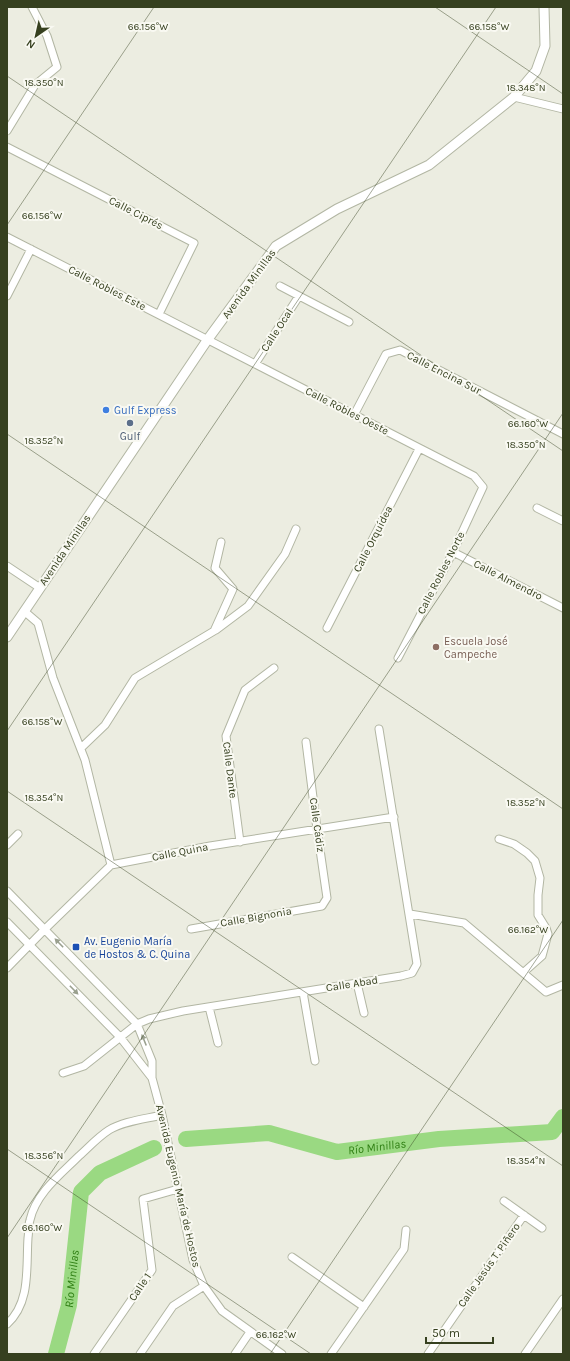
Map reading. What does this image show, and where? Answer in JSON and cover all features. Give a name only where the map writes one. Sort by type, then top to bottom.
[{"type":"street","points":[[7,131],[35,85],[57,67],[47,36],[32,7]]},
{"type":"street","name":"Avenida Minillas","points":[[7,636],[208,339],[276,246],[337,209],[429,165],[514,97],[536,71],[545,46],[544,7]]},
{"type":"street","points":[[514,97],[563,109]]},
{"type":"street","name":"Calle Ciprés","points":[[7,147],[194,243],[159,314]]},
{"type":"street","name":"Calle Robles Este","points":[[7,237],[208,339]]},
{"type":"street","points":[[7,296],[31,249]]},
{"type":"street","points":[[280,286],[348,322]]},
{"type":"street","name":"Calle Ocal","points":[[255,364],[298,296]]},
{"type":"street","name":"Calle Robles Oeste","points":[[208,339],[474,476],[483,487]]},
{"type":"street","name":"Calle Encina Sur","points":[[354,414],[386,354],[400,350],[563,434]]},
{"type":"street","name":"Calle Orquídea","points":[[326,628],[419,449]]},
{"type":"street","name":"Calle Robles Norte","points":[[398,658],[453,552],[483,487]]},
{"type":"street","points":[[537,508],[563,521]]},
{"type":"street","points":[[81,748],[104,725],[135,678],[214,631],[248,606],[285,554],[296,530]]},
{"type":"street","points":[[214,631],[233,589],[215,568],[221,542]]},
{"type":"street","name":"Calle Almendro","points":[[453,552],[563,608]]},
{"type":"street","points":[[7,566],[40,588]]},
{"type":"street","points":[[7,968],[44,929],[111,865],[81,748],[53,678],[38,623],[24,611]]},
{"type":"street","name":"Calle Dante","points":[[240,842],[226,736],[245,690],[274,668]]},
{"type":"street","name":"Calle Abad","points":[[63,1073],[84,1066],[137,1024],[149,1019],[209,1007],[412,973],[417,964],[379,729]]},
{"type":"street","name":"Calle Cádiz","points":[[306,742],[327,898],[322,906]]},
{"type":"street","name":"Calle Quina","points":[[111,865],[394,817]]},
{"type":"street","points":[[7,845],[18,834]]},
{"type":"street","points":[[499,839],[514,844],[527,853],[535,861],[540,878],[538,915],[548,934],[542,956],[524,972]]},
{"type":"street","name":"Avenida Eugenio María de Hostos","points":[[7,892],[137,1024],[152,1061],[152,1078],[162,1115],[193,1260],[204,1286],[222,1311],[282,1354]]},
{"type":"street","name":"Calle Bignonia","points":[[191,929],[322,906]]},
{"type":"street","points":[[410,914],[464,923],[546,992],[563,984]]},
{"type":"street","name":"Avenida Eugenio María de Hostos","points":[[7,922],[120,1037],[152,1078]]},
{"type":"street","points":[[358,983],[364,1013]]},
{"type":"street","points":[[303,992],[314,1061]]},
{"type":"street","points":[[209,1007],[218,1043]]},
{"type":"street","points":[[7,1324],[14,1316],[24,1294],[29,1221],[44,1192],[93,1143],[110,1130],[121,1125],[162,1115]]},
{"type":"street","name":"Calle 1","points":[[94,1354],[152,1270],[143,1199],[178,1189]]},
{"type":"street","points":[[504,1201],[542,1228]]},
{"type":"street","name":"Calle Jesús T. Piñero","points":[[428,1354],[524,1215]]},
{"type":"street","points":[[331,1354],[404,1249],[406,1230]]},
{"type":"street","points":[[292,1257],[364,1307]]},
{"type":"street","points":[[140,1354],[173,1306],[204,1286]]},
{"type":"street","points":[[525,1354],[563,1299]]},
{"type":"street","points":[[235,1354],[250,1332]]},
{"type":"waterway","name":"Río Minillas","points":[[186,1139],[269,1133],[337,1152],[439,1139],[552,1132],[563,1117]]},
{"type":"waterway","name":"Río Minillas","points":[[56,1354],[69,1305],[81,1192],[100,1173],[154,1148]]},
{"type":"place","name":"Gulf Express","points":[[106,410]]},
{"type":"place","name":"Gulf","points":[[130,423]]},
{"type":"place","name":"Escuela José Campeche","points":[[436,647]]},
{"type":"place","name":"Av. Eugenio María de Hostos & C. Quina","points":[[76,947]]}]
